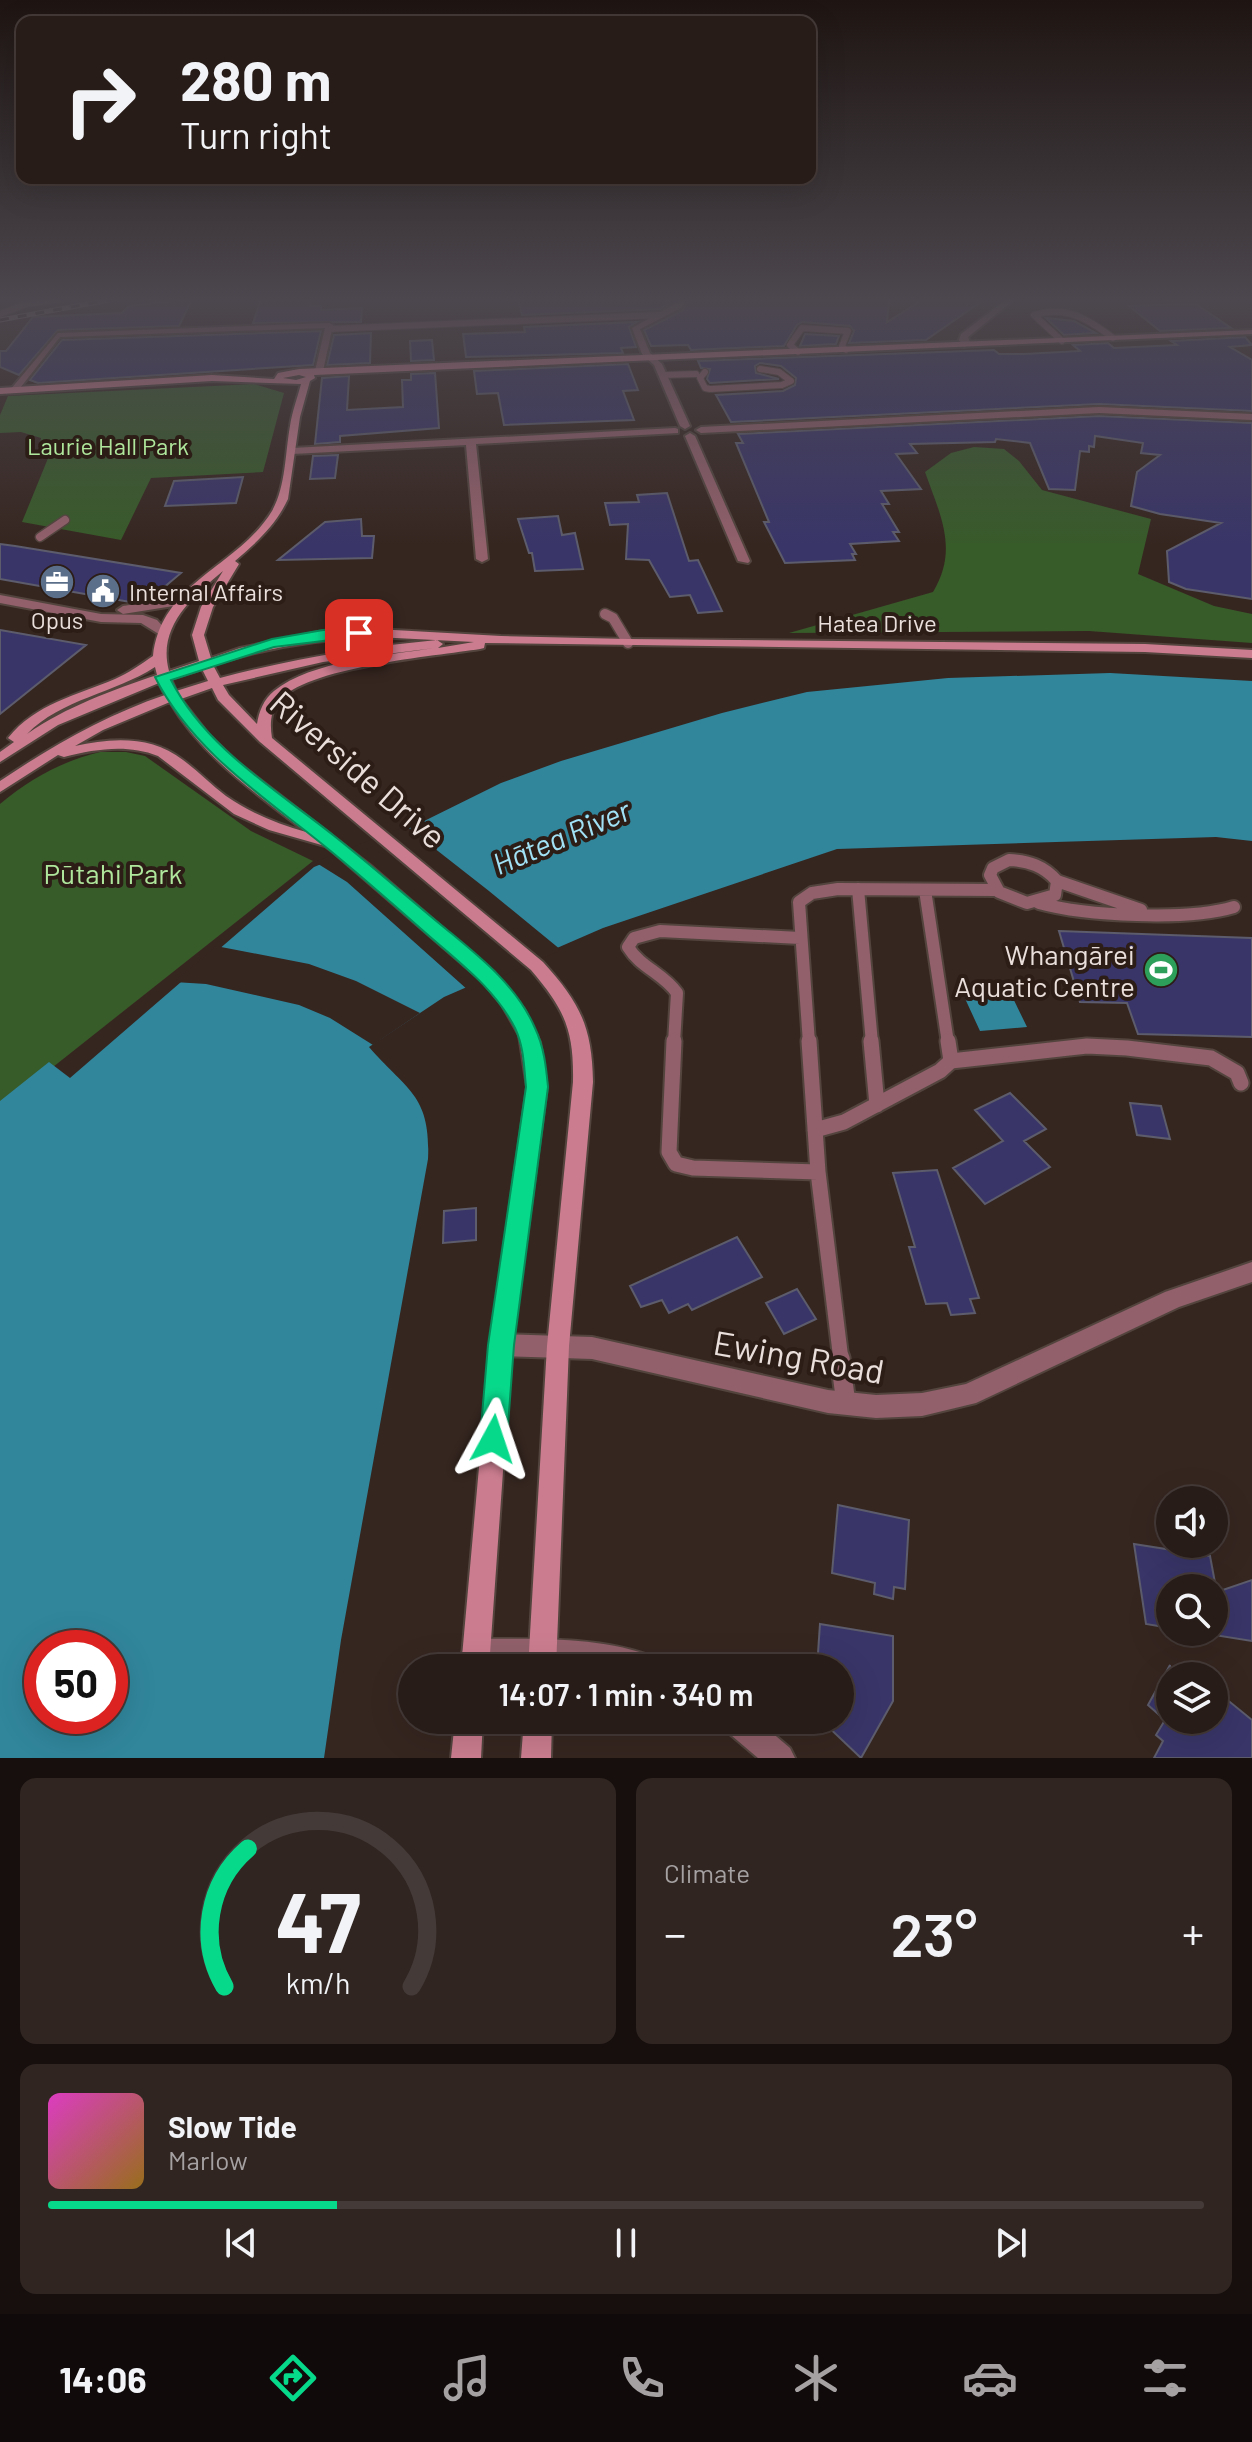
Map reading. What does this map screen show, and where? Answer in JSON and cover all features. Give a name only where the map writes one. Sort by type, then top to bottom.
[{"type":"main road","points":[[0,391],[182,381]]},
{"type":"main road","points":[[284,381],[299,403]]},
{"type":"main road","points":[[310,381],[299,403],[292,451],[276,512],[237,556],[182,601],[162,632],[159,658],[163,677],[173,698],[218,752],[478,967],[500,990],[525,1027],[534,1052],[537,1087],[501,1345],[475,1654]]},
{"type":"main road","name":"Riverside Drive","points":[[237,556],[199,627],[206,663],[223,697],[265,739],[537,966],[557,989],[572,1014],[583,1047],[577,1156],[558,1346],[542,1654]]},
{"type":"main road","name":"Hatea Drive","points":[[1,756],[73,713],[163,677],[272,643],[332,634],[628,643],[1145,648],[1252,654]]},
{"type":"main road","points":[[265,739],[264,717],[272,701],[298,681],[339,669],[501,640]]},
{"type":"main road","name":"Hatea Drive","points":[[0,788],[81,737],[173,698],[273,666],[342,654],[501,640]]},
{"type":"main road","points":[[1,756],[33,721],[121,680],[159,658]]},
{"type":"main road","points":[[43,759],[100,745],[138,744],[173,759],[227,804],[253,819],[285,832],[334,845]]},
{"type":"main road","points":[[466,1758],[468,1734]]},
{"type":"main road","points":[[536,1758],[537,1734]]},
{"type":"street","points":[[14,390],[21,381]]},
{"type":"street","points":[[666,381],[744,561]]},
{"type":"street","points":[[292,451],[675,431],[698,434],[701,430],[1099,410],[1252,417]]},
{"type":"street","points":[[471,442],[482,559]]},
{"type":"street","points":[[0,599],[101,618],[143,619],[162,632]]},
{"type":"street","points":[[70,611],[129,610],[182,601]]},
{"type":"street","name":"Ewing Road","points":[[501,1345],[593,1348],[846,1404],[910,1408],[940,1404],[968,1395],[1173,1299],[1252,1272]]},
{"type":"street","points":[[752,1734],[780,1758]]},
{"type":"lane","points":[[701,381],[710,389],[782,385],[791,381]]},
{"type":"lane","points":[[40,537],[65,520]]},
{"type":"lane","points":[[605,614],[613,618],[628,643]]},
{"type":"lane","points":[[996,890],[990,875],[993,868],[1009,860],[1032,862],[1043,867],[1057,881],[1143,911]]},
{"type":"lane","points":[[1039,903],[1055,895],[1057,881]]},
{"type":"lane","points":[[858,889],[877,1105]]},
{"type":"lane","points":[[846,1404],[818,1172],[800,938],[800,899],[828,890],[996,890],[1016,901],[1074,911],[1211,914],[1234,907]]},
{"type":"lane","points":[[925,890],[951,1061]]},
{"type":"lane","points":[[800,938],[660,931],[634,938],[628,947],[631,953],[675,989],[669,1152],[676,1164],[693,1168],[818,1172]]},
{"type":"lane","points":[[815,1130],[831,1128],[877,1105],[940,1071],[951,1061],[1087,1046],[1127,1048],[1211,1058],[1237,1073],[1241,1083]]},
{"type":"green space","name":"Laurie Hall Park","points":[[254,384],[284,393],[263,472],[151,478],[121,540],[22,522],[53,446],[40,444],[41,438],[21,432],[0,433],[0,415],[8,396]]},
{"type":"green space","points":[[974,447],[1004,449],[1019,461],[1042,490],[1151,519],[1138,574],[1214,606],[1252,614],[1252,643],[1089,631],[789,633],[933,592],[941,576],[946,546],[941,518],[925,472],[951,453]]},
{"type":"green space","name":"Pūtahi Park","points":[[100,752],[145,756],[251,831],[313,861],[0,1109],[0,804],[47,772]]},
{"type":"water","name":"Hātea River","points":[[1110,673],[1252,681],[1252,841],[1216,837],[837,849],[603,928],[444,997],[369,1047],[405,1084],[420,1106],[428,1137],[428,1159],[341,1640],[324,1758],[0,1758],[0,1101],[49,1062],[70,1078],[314,867],[410,828],[501,783],[561,761],[722,713],[807,692],[948,678]]},
{"type":"water","points":[[1008,988],[1027,1027],[980,1031],[962,992]]},
{"type":"pier","points":[[406,826],[561,950],[469,991],[347,882],[315,862]]},
{"type":"pier","points":[[216,946],[309,964],[356,981],[420,1013],[373,1045],[330,1018],[299,1005],[206,984],[174,982]]},
{"type":"building","points":[[322,381],[349,381],[347,410],[403,407],[402,381],[436,381],[439,428],[340,436],[340,442],[315,444]]},
{"type":"building","points":[[475,381],[635,381],[638,390],[623,391],[634,420],[504,425],[498,393],[477,394]]},
{"type":"building","points":[[796,381],[1252,381],[1252,411],[1099,404],[731,422],[716,395],[783,391],[795,385]]},
{"type":"building","points":[[1099,416],[1252,423],[1252,599],[1186,589],[1169,582],[1167,551],[1221,523],[1160,514],[1131,506],[1137,472],[1160,455],[1141,453],[1143,443],[1095,436],[1094,447],[1089,446],[1089,452],[1080,451],[1075,490],[1049,489],[1030,443],[996,439],[995,442],[910,444],[917,453],[896,454],[921,489],[881,491],[889,504],[882,504],[899,532],[893,532],[899,541],[850,544],[856,554],[852,554],[855,560],[785,563],[764,522],[769,522],[736,443],[743,443],[738,434]]},
{"type":"building","points":[[338,455],[335,478],[310,479],[313,456]]},
{"type":"building","points":[[243,477],[236,503],[165,506],[174,481]]},
{"type":"building","points":[[667,493],[689,561],[698,560],[722,611],[698,613],[690,595],[670,597],[649,560],[626,559],[628,524],[610,525],[605,503],[639,502],[637,495]]},
{"type":"building","points":[[558,516],[562,535],[575,533],[583,569],[535,571],[532,553],[529,553],[518,519]]},
{"type":"building","points":[[361,519],[362,536],[374,536],[372,558],[278,560],[325,522]]},
{"type":"building","points":[[0,544],[181,573],[150,599],[130,602],[0,579]]},
{"type":"building","points":[[0,630],[86,645],[0,714]]},
{"type":"building","name":"Whangārei Aquatic Centre","points":[[1059,931],[1252,938],[1252,1037],[1138,1034],[1127,1003],[1080,1002]]},
{"type":"building","points":[[1010,1093],[1046,1129],[1024,1141],[1050,1167],[985,1204],[953,1168],[1003,1141],[975,1110]]},
{"type":"building","points":[[1130,1103],[1161,1106],[1170,1139],[1137,1135]]},
{"type":"building","points":[[937,1170],[979,1298],[970,1299],[975,1313],[951,1315],[947,1303],[926,1304],[909,1247],[915,1247],[893,1173]]},
{"type":"building","points":[[476,1208],[476,1240],[443,1243],[444,1211]]},
{"type":"building","points":[[737,1237],[762,1277],[692,1310],[688,1304],[669,1313],[662,1300],[641,1307],[630,1286]]},
{"type":"building","points":[[797,1289],[816,1319],[784,1334],[766,1303]]},
{"type":"building","points":[[838,1505],[909,1520],[905,1589],[894,1587],[893,1599],[874,1594],[875,1583],[832,1573]]},
{"type":"building","points":[[1134,1544],[1156,1547],[1156,1558],[1210,1558],[1213,1574],[1156,1574],[1156,1626],[1146,1624]]},
{"type":"building","points":[[1252,1580],[1252,1641],[1228,1637],[1228,1588]]},
{"type":"building","points":[[820,1624],[893,1636],[893,1701],[861,1758],[836,1734],[854,1734],[854,1654],[818,1654]]},
{"type":"building","points":[[1156,1690],[1156,1712],[1148,1705]]},
{"type":"building","points":[[1228,1700],[1252,1720],[1252,1758],[1154,1758],[1163,1741],[1156,1735],[1228,1734]]},
{"type":"place","name":"Opus","points":[[57,582]]},
{"type":"place","name":"Internal Affairs","points":[[103,591]]},
{"type":"place","name":"Whangārei Aquatic Centre","points":[[1161,970]]},
{"type":"route","points":[[359,633],[272,643],[163,677],[173,698],[218,752],[338,848],[478,967],[500,990],[525,1027],[534,1052],[537,1087],[501,1345],[493,1439]]}]
